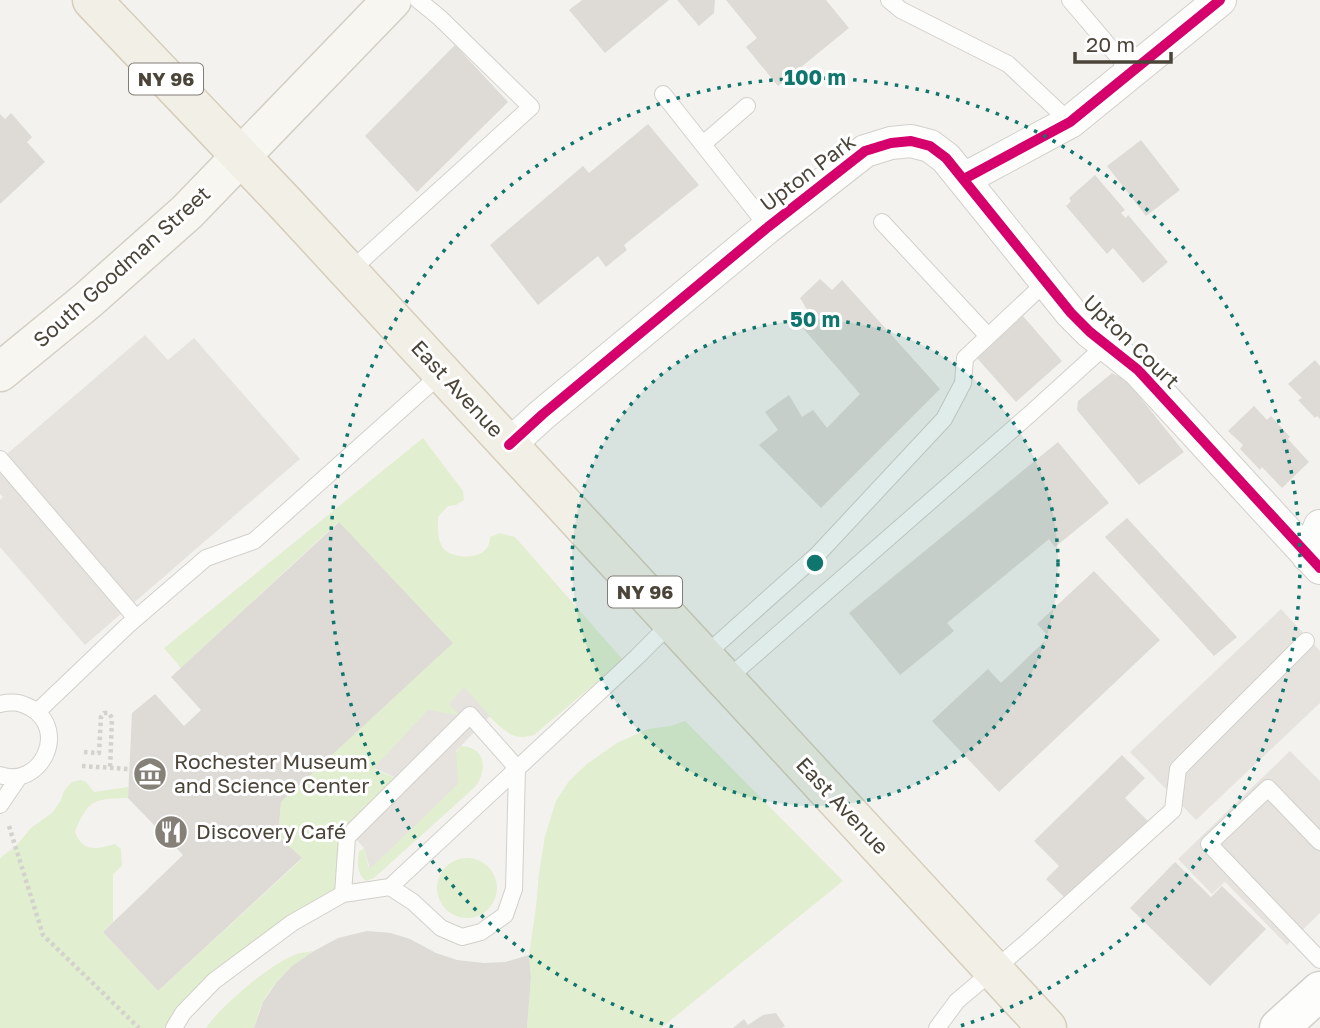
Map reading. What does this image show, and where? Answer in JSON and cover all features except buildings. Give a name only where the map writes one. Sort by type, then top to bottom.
[{"type":"main road","name":"East Avenue","points":[[92,0],[349,272],[1047,1028]]},
{"type":"main road","name":"South Goodman Street","points":[[0,373],[156,241],[241,158],[392,0]]},
{"type":"street","points":[[964,179],[1070,122],[1214,2]]},
{"type":"street","name":"Upton Park","points":[[509,445],[768,227],[865,151],[891,143],[911,141],[930,146],[946,158],[964,179]]},
{"type":"street","name":"Upton Court","points":[[964,179],[1071,313],[1090,332],[1138,370],[1316,560]]},
{"type":"street","points":[[1316,560],[1320,526]]},
{"type":"street","points":[[1279,1028],[1320,990]]},
{"type":"lane","points":[[349,272],[531,107],[418,0]]},
{"type":"lane","points":[[889,0],[901,10],[1008,64],[1070,122]]},
{"type":"lane","points":[[1070,0],[1131,72]]},
{"type":"lane","points":[[663,94],[768,227]]},
{"type":"lane","points":[[703,144],[747,106]]},
{"type":"lane","points":[[882,222],[987,335]]},
{"type":"lane","points":[[715,668],[944,419],[963,383],[965,358],[1046,281]]},
{"type":"lane","points":[[715,668],[1030,414],[1106,345]]},
{"type":"lane","points":[[37,712],[136,618],[206,558],[254,541],[442,373]]},
{"type":"lane","points":[[0,459],[136,618]]},
{"type":"lane","points":[[174,1028],[183,1013],[214,981],[292,923],[343,894],[390,887],[672,622]]},
{"type":"lane","points":[[937,1028],[957,1001],[1173,810],[1178,769],[1306,641]]},
{"type":"lane","points":[[0,704],[22,703],[37,712],[45,722],[49,736],[43,761],[31,772],[19,777],[0,775]]},
{"type":"lane","points":[[343,894],[347,837],[470,715],[517,768],[514,889],[505,915],[481,932],[461,937],[440,928],[413,902],[390,887]]},
{"type":"lane","points":[[0,804],[19,777]]},
{"type":"lane","points":[[1320,842],[1268,788],[1209,844],[1320,960]]},
{"type":"path","points":[[84,752],[99,753],[100,717],[109,713],[112,718],[110,768]]},
{"type":"path","points":[[82,766],[129,769]]},
{"type":"path","points":[[0,819],[10,826],[43,935],[139,1028]]},
{"type":"green space","points":[[423,438],[463,491],[464,500],[448,506],[438,517],[442,547],[449,553],[467,557],[483,552],[490,537],[500,533],[515,537],[623,660],[534,735],[529,736],[515,736],[505,731],[464,688],[460,715],[374,769],[402,781],[341,834],[338,892],[291,917],[168,1028],[0,1028],[0,858],[16,846],[31,828],[53,812],[72,782],[86,782],[94,792],[128,787],[128,798],[100,800],[89,807],[75,832],[82,843],[91,848],[115,844],[121,849],[122,866],[113,874],[113,922],[103,932],[158,991],[302,859],[278,836],[281,802],[452,643],[338,522],[181,668],[164,648]]},
{"type":"green space","points":[[685,721],[843,881],[661,1028],[527,1028],[531,978],[529,955],[539,873],[545,836],[556,801],[569,781],[587,764],[617,743],[648,729]]},
{"type":"green space","points":[[461,746],[476,750],[482,760],[482,774],[475,787],[374,878],[366,881],[358,868],[359,852],[364,848],[369,868]]},
{"type":"green space","points":[[461,858],[473,858],[492,871],[497,888],[495,900],[484,913],[473,918],[461,918],[442,905],[437,894],[437,882],[450,863]]},
{"type":"green space","points":[[314,951],[292,967],[273,986],[262,1005],[254,1028],[206,1028],[223,1008],[261,975],[299,953]]},
{"type":"shaded area","points":[[145,335],[168,360],[194,338],[300,459],[85,645],[0,547],[0,500],[3,497],[0,494],[0,460]]},
{"type":"shaded area","points":[[1281,609],[1320,651],[1320,703],[1196,820],[1130,752]]},
{"type":"shaded area","points":[[464,687],[490,716],[456,751],[458,784],[370,869],[364,848],[347,829],[401,780],[374,768],[428,710],[459,715],[449,704]]},
{"type":"shaded area","points":[[1290,751],[1320,781],[1320,913],[1287,945],[1225,882],[1212,894],[1178,859]]},
{"type":"cycle path","points":[[964,179],[1070,122],[1220,0]]},
{"type":"cycle path","points":[[509,445],[768,227],[865,151],[891,143],[911,141],[930,146],[946,158],[1071,313],[1090,332],[1138,370],[1320,568]]},
{"type":"place","name":"Rochester Museum and Science Center","points":[[150,774]]},
{"type":"place","name":"Discovery Café","points":[[171,832]]}]
